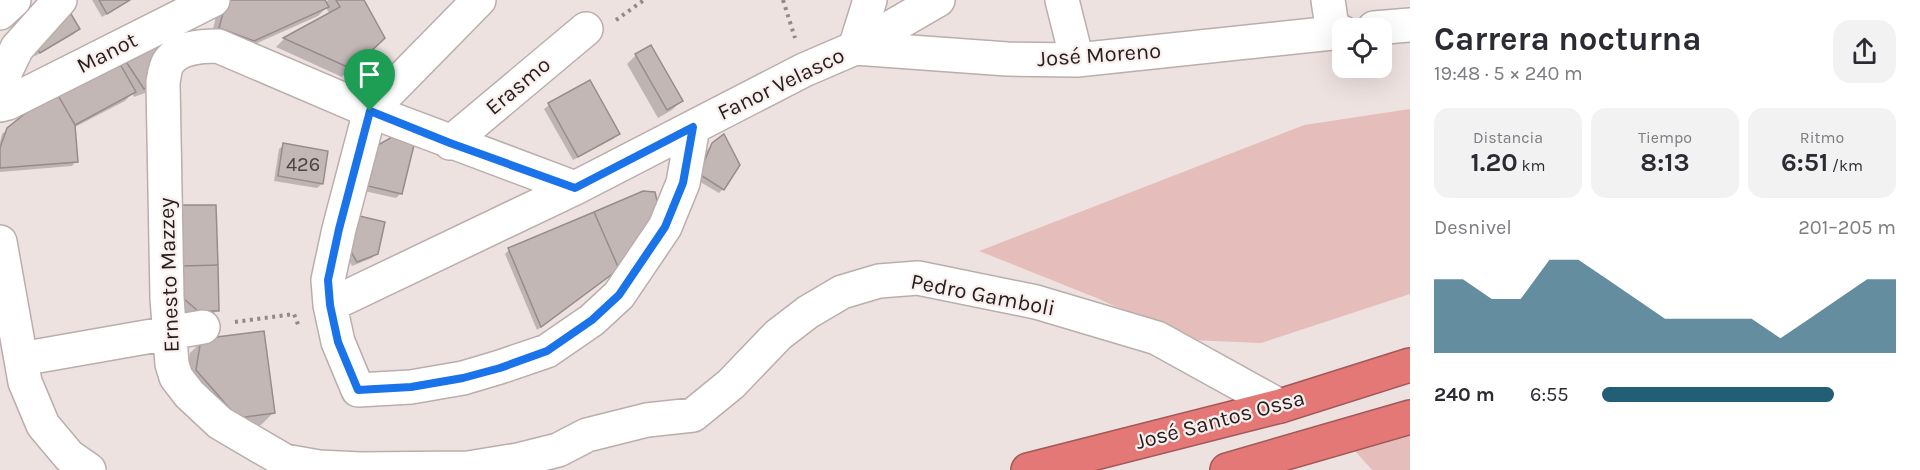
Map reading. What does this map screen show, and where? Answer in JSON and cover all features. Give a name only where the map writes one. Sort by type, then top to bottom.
[{"type":"highway","name":"José Santos Ossa","points":[[1028,470],[1280,406],[1410,365]]},
{"type":"highway","points":[[1227,470],[1410,417]]},
{"type":"street","points":[[0,13],[14,0]]},
{"type":"street","points":[[0,83],[17,48],[60,0]]},
{"type":"street","points":[[215,0],[196,46],[218,46],[450,143],[575,188]]},
{"type":"street","name":"Manot","points":[[0,105],[215,0]]},
{"type":"street","points":[[479,0],[370,111],[328,280],[330,305],[338,342],[358,390],[411,387],[463,378],[500,368],[547,351],[592,320],[619,295],[665,227],[683,183],[693,127]]},
{"type":"street","points":[[855,48],[870,0]]},
{"type":"street","name":"Fanor Velasco","points":[[330,305],[575,188],[804,70],[855,48],[938,0]]},
{"type":"street","points":[[1062,0],[1077,60]]},
{"type":"street","points":[[1328,0],[1334,18]]},
{"type":"street","points":[[1392,26],[1410,25]]},
{"type":"street","name":"Erasmo","points":[[450,143],[586,29]]},
{"type":"street","name":"José Moreno","points":[[855,48],[1007,59],[1077,60],[1332,33]]},
{"type":"street","name":"Ernesto Mazzey","points":[[196,46],[179,53],[168,63],[163,82],[167,298],[172,364],[176,377],[189,394],[220,423],[285,461],[319,467],[360,469]]},
{"type":"street","points":[[0,242],[25,382],[43,425],[69,456],[89,470]]},
{"type":"street","name":"Pedro Gamboli","points":[[360,469],[468,468],[518,460],[558,450],[587,435],[647,420],[693,415],[731,384],[778,335],[808,312],[842,292],[879,281],[918,278],[1036,302],[1157,338],[1280,406]]},
{"type":"street","points":[[21,358],[203,327]]},
{"type":"path","points":[[783,0],[804,70]]},
{"type":"path","points":[[203,327],[294,314],[302,335]]},
{"type":"shaded area","points":[[1410,109],[1410,294],[1261,343],[1188,340],[1099,299],[979,251],[1304,125]]},
{"type":"shaded area","points":[[1410,432],[1410,470],[1372,470],[1355,451]]},
{"type":"building","points":[[99,0],[130,0],[107,14]]},
{"type":"building","points":[[229,0],[325,0],[329,7],[254,41],[219,28],[226,2]]},
{"type":"building","points":[[336,0],[364,0],[385,38],[352,69],[283,38],[340,7]]},
{"type":"building","points":[[65,4],[80,29],[40,53],[32,40]]},
{"type":"building","points":[[194,17],[188,39],[156,84],[144,89],[123,57]]},
{"type":"building","points":[[651,45],[683,101],[667,110],[635,54]]},
{"type":"building","points":[[116,57],[136,92],[75,125],[55,90]]},
{"type":"building","points":[[590,80],[620,134],[578,157],[548,103]]},
{"type":"building","points":[[55,90],[75,125],[78,162],[0,168],[0,148],[7,128]]},
{"type":"building","points":[[724,134],[740,165],[724,190],[699,174],[712,143]]},
{"type":"building","points":[[392,137],[414,145],[402,194],[368,186],[378,145]]},
{"type":"building","points":[[283,143],[328,151],[323,184],[278,176]]},
{"type":"building","points":[[643,191],[655,192],[659,209],[619,269],[594,212]]},
{"type":"building","points":[[182,205],[216,205],[218,265],[183,266]]},
{"type":"building","points":[[594,212],[619,269],[541,327],[508,248]]},
{"type":"building","points":[[347,213],[385,222],[378,254],[357,262],[342,236]]},
{"type":"building","points":[[218,265],[219,311],[198,311],[183,298],[183,266]]},
{"type":"building","points":[[264,331],[275,413],[238,418],[196,370],[201,339]]},
{"type":"route","points":[[370,111],[450,143],[575,188],[693,127],[683,183],[665,227],[619,295],[592,320],[547,351],[500,368],[463,378],[411,387],[358,390],[338,342],[330,305],[328,280],[370,111]]}]
